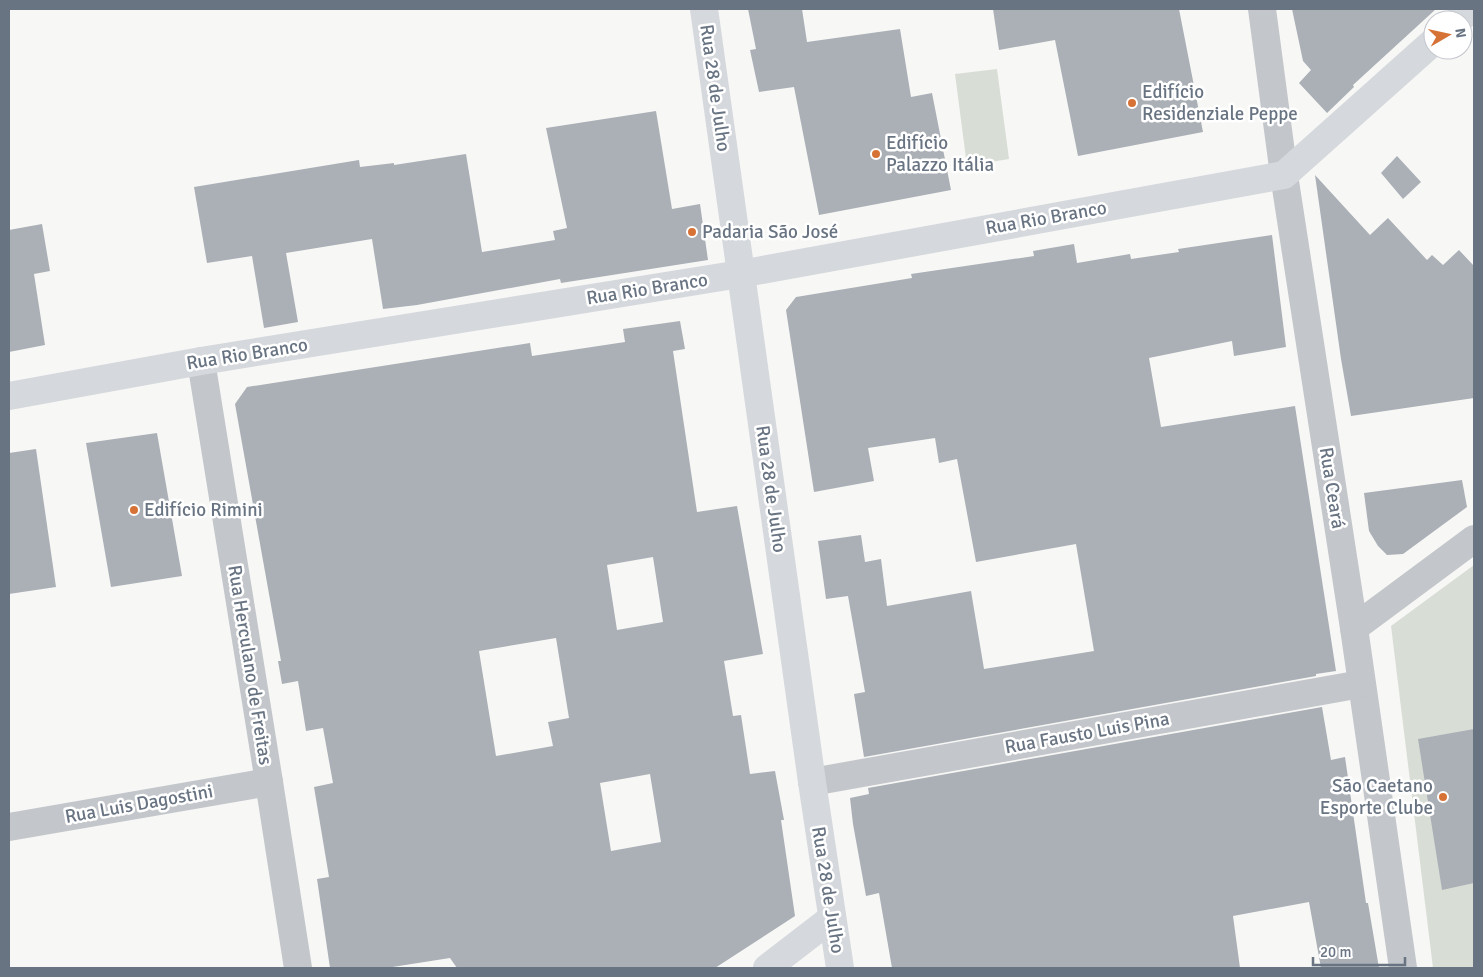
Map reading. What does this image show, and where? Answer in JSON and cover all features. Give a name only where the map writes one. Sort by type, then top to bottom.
[{"type":"street","name":"Rua 28 de Julho","points":[[704,9],[838,959]]},
{"type":"street","name":"Rua Ceará","points":[[1262,9],[1284,175],[1354,628],[1402,968]]},
{"type":"street","points":[[1284,175],[1423,51]]},
{"type":"street","name":"Rua Rio Branco","points":[[9,396],[201,361],[740,274],[1284,175]]},
{"type":"street","name":"Rua Herculano de Freitas","points":[[201,361],[298,968]]},
{"type":"street","points":[[1354,628],[1474,539]]},
{"type":"street","name":"Rua Fausto Luis Pina","points":[[812,782],[1361,684]]},
{"type":"street","name":"Rua Luis Dagostini","points":[[9,827],[269,782]]},
{"type":"street","points":[[767,968],[832,918]]},
{"type":"shaded area","points":[[997,69],[1009,159],[967,166],[955,74]]},
{"type":"shaded area","name":"São Caetano Esporte Clube","points":[[1474,565],[1474,968],[1433,968],[1391,626]]},
{"type":"building","points":[[748,9],[802,9],[807,42],[900,29],[911,97],[932,93],[951,190],[819,215],[794,87],[759,92],[750,50],[756,49]]},
{"type":"building","points":[[993,9],[1179,9],[1203,132],[1078,156],[1055,40],[999,50]]},
{"type":"building","points":[[1292,9],[1436,9],[1423,10],[1423,21],[1353,85],[1354,87],[1327,113],[1299,83],[1311,70],[1303,61]]},
{"type":"building","points":[[656,111],[672,209],[700,204],[708,260],[561,283],[560,279],[417,305],[383,309],[372,239],[286,253],[298,322],[264,328],[252,256],[207,263],[194,187],[359,160],[360,167],[394,163],[394,165],[466,154],[482,252],[555,240],[553,231],[567,228],[546,128]]},
{"type":"building","points":[[1397,156],[1421,182],[1403,199],[1381,173]]},
{"type":"building","points":[[1315,175],[1370,235],[1388,218],[1427,260],[1432,255],[1443,265],[1459,250],[1474,266],[1474,398],[1351,416]]},
{"type":"building","points":[[42,224],[50,271],[34,274],[45,345],[9,352],[9,230]]},
{"type":"building","points":[[1272,235],[1286,347],[1234,356],[1232,341],[1149,358],[1161,427],[1295,406],[1336,671],[864,757],[854,694],[865,692],[848,596],[826,599],[818,541],[861,535],[865,562],[881,559],[887,606],[971,591],[984,669],[1094,651],[1076,544],[976,562],[957,459],[939,463],[935,438],[868,448],[874,481],[814,492],[786,310],[796,297],[912,278],[911,274],[1034,256],[1033,251],[1074,244],[1077,263],[1130,254],[1131,259],[1179,252],[1178,249]]},
{"type":"building","points":[[680,321],[685,349],[673,351],[697,512],[737,506],[763,654],[724,661],[733,716],[741,715],[750,774],[775,771],[784,820],[781,820],[795,916],[715,968],[457,968],[450,958],[386,968],[330,968],[317,879],[329,877],[314,787],[333,783],[323,728],[306,731],[298,681],[282,684],[278,661],[281,661],[235,404],[247,387],[530,343],[532,356],[625,342],[623,329]],"holes":[[[653,557],[663,622],[617,630],[607,565]],[[556,638],[569,718],[548,722],[553,746],[496,756],[479,651]],[[650,774],[661,842],[611,851],[600,783]]]},
{"type":"building","name":"Edifício Rimini","points":[[157,433],[182,576],[111,587],[86,443]]},
{"type":"building","points":[[36,449],[56,587],[9,594],[9,453]]},
{"type":"building","points":[[1462,480],[1467,507],[1403,554],[1387,555],[1378,546],[1369,531],[1364,493]]},
{"type":"building","points":[[1322,707],[1331,760],[1345,757],[1366,903],[1368,903],[1379,968],[1321,968],[1309,902],[1233,916],[1240,968],[892,968],[879,893],[866,896],[850,798],[869,794],[868,788]]},
{"type":"building","points":[[1474,729],[1474,883],[1442,890],[1418,739]]},
{"type":"place","name":"Edifício Residenziale Peppe","points":[[1132,103]]},
{"type":"place","name":"Edifício Palazzo Itália","points":[[876,154]]},
{"type":"place","name":"Padaria São José","points":[[692,232]]},
{"type":"place","name":"Edifício Rimini","points":[[134,510]]},
{"type":"place","name":"São Caetano Esporte Clube","points":[[1443,797]]}]
